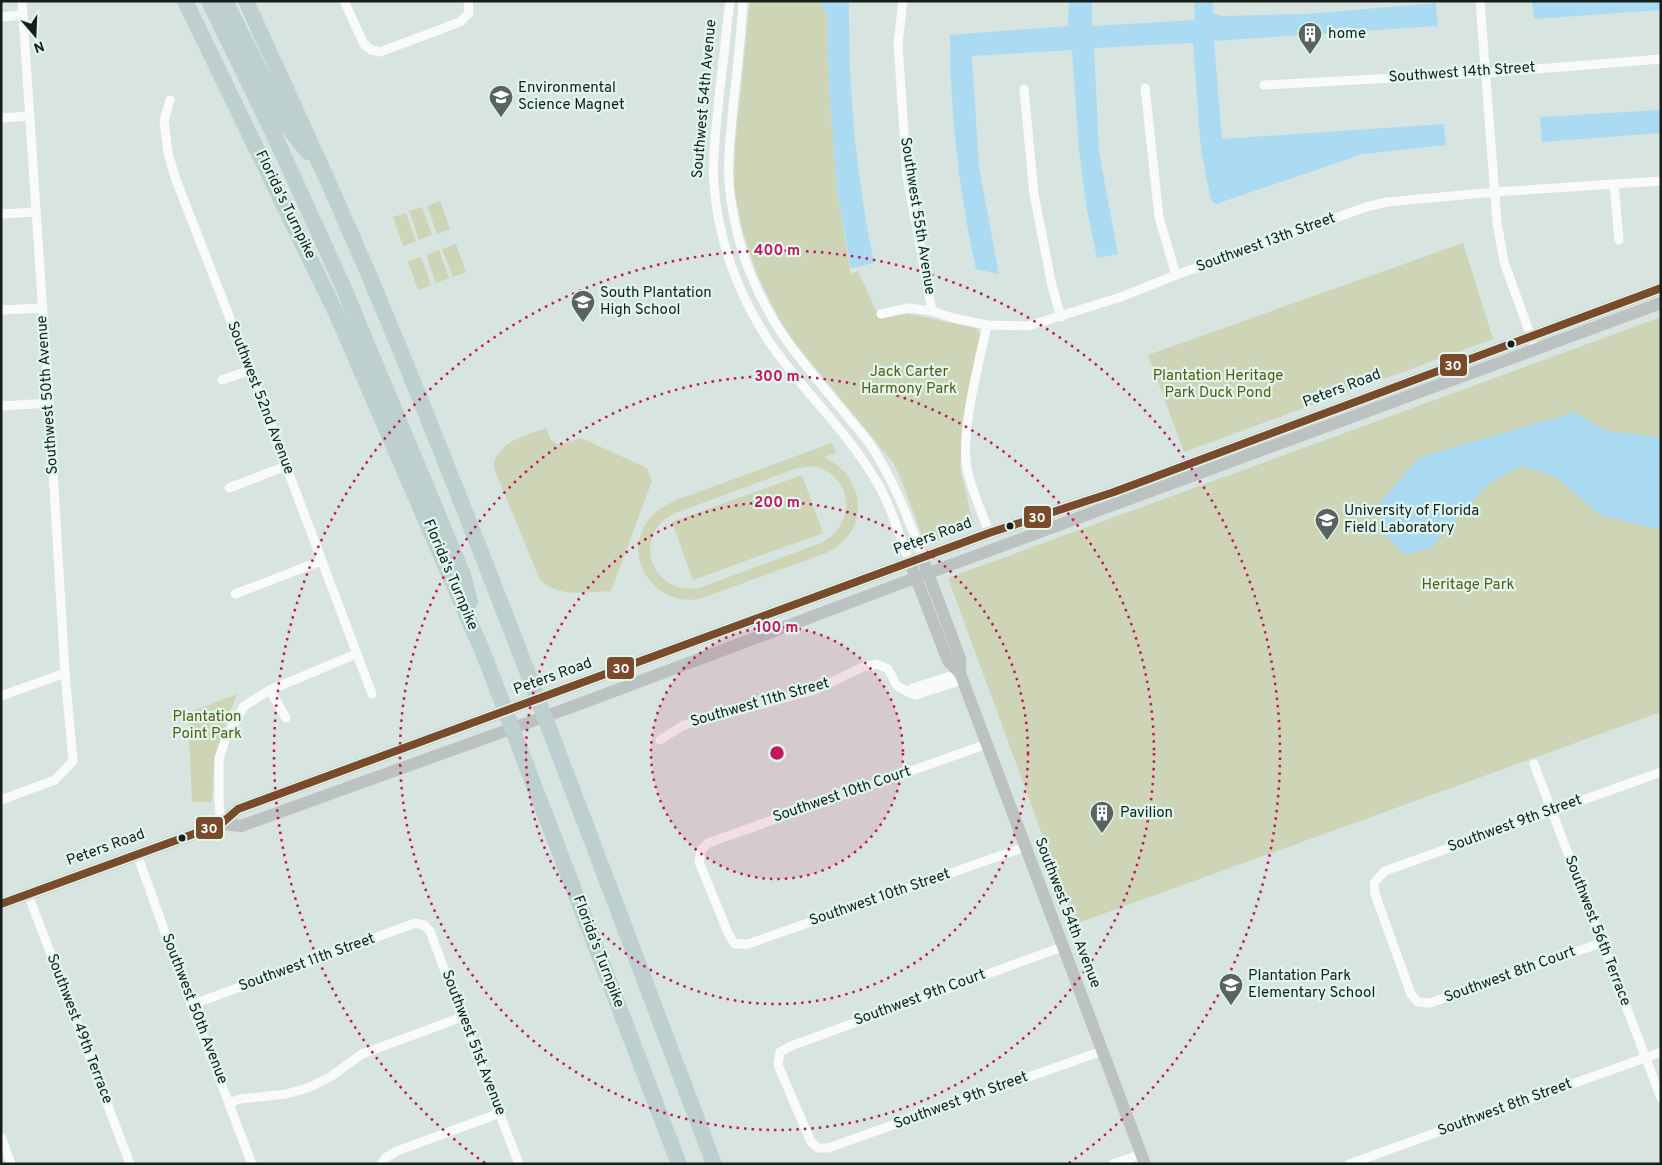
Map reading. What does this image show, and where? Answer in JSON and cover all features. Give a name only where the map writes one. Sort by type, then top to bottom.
[{"type":"highway","name":"Florida's Turnpike","points":[[185,1],[338,317],[484,655],[679,1164]]},
{"type":"highway","points":[[209,1],[276,139],[346,293],[463,575],[484,655]]},
{"type":"highway","points":[[225,1],[287,126],[324,171]]},
{"type":"highway","points":[[246,1],[324,171],[460,497],[714,1164]]},
{"type":"main road","name":"Peters Road","points":[[1,904],[221,824],[238,809],[990,533],[1114,492],[1661,288]]},
{"type":"main road","name":"Peters Road","points":[[221,824],[241,826],[477,742],[928,573],[1661,303]]},
{"type":"main road","name":"Southwest 54th Avenue","points":[[923,558],[960,658],[961,677],[1143,1159]]},
{"type":"main road","name":"Southwest 54th Avenue","points":[[910,563],[948,661],[961,677]]},
{"type":"street","name":"Southwest 50th Avenue","points":[[1,800],[55,780],[73,761],[65,673],[22,1]]},
{"type":"street","points":[[344,1],[364,44],[371,50],[380,52],[460,22],[469,13],[468,1]]},
{"type":"street","name":"Southwest 54th Avenue","points":[[730,1],[714,153],[714,186],[725,248],[752,314],[776,352],[852,445],[877,482],[892,514],[910,563]]},
{"type":"street","name":"Southwest 54th Avenue","points":[[743,1],[728,152],[728,182],[741,248],[751,277],[762,300],[784,337],[868,441],[880,459],[898,494],[923,558]]},
{"type":"street","name":"Southwest 55th Avenue","points":[[903,1],[898,44],[907,176],[932,311]]},
{"type":"street","points":[[1480,1],[1497,222],[1504,262],[1535,349]]},
{"type":"street","points":[[1,16],[23,15]]},
{"type":"street","name":"Southwest 14th Street","points":[[1264,85],[1486,73],[1661,60]]},
{"type":"street","points":[[1145,88],[1159,217],[1176,275]]},
{"type":"street","points":[[1024,89],[1034,194],[1052,286],[1061,317]]},
{"type":"street","name":"Southwest 52nd Avenue","points":[[170,100],[164,121],[168,153],[175,177],[372,694]]},
{"type":"street","points":[[1,118],[30,116]]},
{"type":"street","name":"Southwest 13th Street","points":[[881,314],[908,308],[932,311],[953,318],[986,325],[1028,326],[1121,297],[1176,275],[1366,207],[1387,202],[1495,192],[1661,181]]},
{"type":"street","points":[[1614,185],[1619,240]]},
{"type":"street","points":[[1,214],[35,212]]},
{"type":"street","points":[[1,310],[42,308]]},
{"type":"street","points":[[986,325],[966,446],[967,468],[990,533]]},
{"type":"street","points":[[222,380],[250,370]]},
{"type":"street","points":[[1,406],[49,403]]},
{"type":"street","points":[[229,488],[286,466]]},
{"type":"street","points":[[235,594],[321,561]]},
{"type":"street","points":[[221,824],[219,758],[226,738],[244,706],[270,690],[356,654]]},
{"type":"street","name":"Southwest 11th Street","points":[[660,740],[684,725],[815,690],[863,667],[877,664],[888,668],[897,686],[907,692],[913,688],[961,677]]},
{"type":"street","points":[[1,696],[65,673]]},
{"type":"street","points":[[270,690],[286,718]]},
{"type":"street","name":"Southwest 10th Court","points":[[735,944],[729,935],[699,862],[701,850],[708,842],[986,744]]},
{"type":"street","name":"Southwest 56th Terrace","points":[[1534,764],[1661,1098]]},
{"type":"street","name":"Southwest 9th Street","points":[[1418,1002],[1411,994],[1375,894],[1374,883],[1386,871],[1661,772]]},
{"type":"street","name":"Southwest 10th Street","points":[[735,944],[748,944],[1025,846]]},
{"type":"street","name":"Southwest 50th Avenue","points":[[137,854],[191,1006],[252,1164]]},
{"type":"street","name":"Southwest 49th Terrace","points":[[28,894],[130,1164]]},
{"type":"street","name":"Southwest 11th Street","points":[[191,1006],[415,923],[424,925]]},
{"type":"street","name":"Southwest 51st Avenue","points":[[424,925],[430,931],[520,1164]]},
{"type":"street","name":"Southwest 8th Court","points":[[1418,1002],[1430,1003],[1601,943]]},
{"type":"street","name":"Southwest 9th Court","points":[[818,1148],[812,1142],[778,1064],[780,1052],[800,1042],[1062,947]]},
{"type":"street","points":[[229,1102],[286,1094],[308,1088],[330,1076],[362,1054],[462,1017]]},
{"type":"street","name":"Southwest 9th Street","points":[[818,1148],[828,1148],[1102,1050]]},
{"type":"street","name":"Southwest 8th Street","points":[[1349,1164],[1661,1052]]},
{"type":"street","points":[[381,1164],[385,1158],[397,1151],[500,1114]]},
{"type":"street","points":[[1,1137],[11,1164]]},
{"type":"street","points":[[1113,1164],[1143,1159]]},
{"type":"green space","name":"Jack Carter Harmony Park","points":[[750,1],[820,1],[828,20],[830,102],[837,189],[851,274],[858,271],[879,317],[909,314],[976,328],[982,338],[963,435],[960,468],[974,527],[931,542],[923,538],[894,464],[795,343],[779,319],[757,274],[742,229],[734,188],[735,145]]},
{"type":"green space","points":[[440,201],[450,229],[437,234],[427,206]]},
{"type":"green space","points":[[422,207],[432,235],[419,240],[409,211]]},
{"type":"green space","points":[[406,213],[416,241],[403,246],[393,217]]},
{"type":"green space","name":"Plantation Heritage Park Duck Pond","points":[[1463,243],[1493,339],[1184,452],[1148,355]]},
{"type":"green space","points":[[456,244],[466,272],[453,277],[442,249]]},
{"type":"green space","points":[[439,250],[449,278],[436,283],[426,255]]},
{"type":"green space","points":[[421,257],[431,285],[418,290],[408,261]]},
{"type":"green space","name":"Heritage Park","points":[[1661,317],[1661,712],[1075,924],[948,578]]},
{"type":"green space","points":[[546,428],[551,440],[558,445],[581,438],[647,468],[652,481],[611,591],[565,592],[547,586],[540,580],[494,468],[495,459],[505,446],[521,437]]},
{"type":"green space","points":[[832,443],[836,453],[824,457],[838,466],[849,478],[855,491],[858,505],[856,519],[851,532],[841,544],[826,553],[699,599],[683,599],[668,595],[656,587],[646,575],[640,562],[638,547],[641,532],[650,518],[659,509],[679,499]],"holes":[[[810,466],[824,470],[835,478],[842,488],[846,500],[846,512],[841,524],[833,534],[821,543],[699,588],[682,588],[668,582],[658,573],[652,561],[650,548],[653,534],[662,522],[676,513],[794,469]]]},
{"type":"green space","points":[[802,475],[823,533],[693,580],[672,522]]},
{"type":"green space","name":"Plantation Point Park","points":[[237,694],[226,722],[214,763],[212,802],[192,802],[188,713]]},
{"type":"water","points":[[820,1],[849,1],[854,133],[862,198],[874,263],[851,268],[837,189],[830,102],[828,20]]},
{"type":"water","points":[[1069,1],[1092,1],[1092,26],[1195,20],[1194,1],[1213,1],[1213,13],[1222,16],[1306,14],[1436,3],[1438,26],[1214,41],[1222,139],[1444,124],[1446,145],[1363,154],[1216,204],[1211,200],[1201,150],[1193,43],[1094,48],[1099,152],[1118,254],[1097,258],[1086,205],[1079,150],[1072,50],[972,56],[979,168],[999,274],[976,269],[960,182],[950,65],[950,35],[1068,26]]},
{"type":"water","points":[[1532,1],[1661,1],[1661,10],[1534,19]]},
{"type":"water","points":[[1661,110],[1661,133],[1542,142],[1540,117]]},
{"type":"water","points":[[1575,412],[1604,430],[1661,438],[1661,530],[1600,515],[1555,476],[1521,466],[1489,483],[1429,549],[1405,554],[1380,530],[1380,502],[1420,457]]},
{"type":"transit line","name":"30","points":[[1,904],[221,824],[238,809],[989,533],[1114,492],[1661,288]]},
{"type":"place","name":"home","points":[[1310,55]]},
{"type":"place","name":"Environmental Science Magnet","points":[[501,118]]},
{"type":"place","name":"South Plantation High School","points":[[583,323]]},
{"type":"place","name":"University of Florida Field Laboratory","points":[[1327,541]]},
{"type":"place","name":"Pavilion","points":[[1102,834]]},
{"type":"place","name":"Plantation Park Elementary School","points":[[1231,1006]]}]
